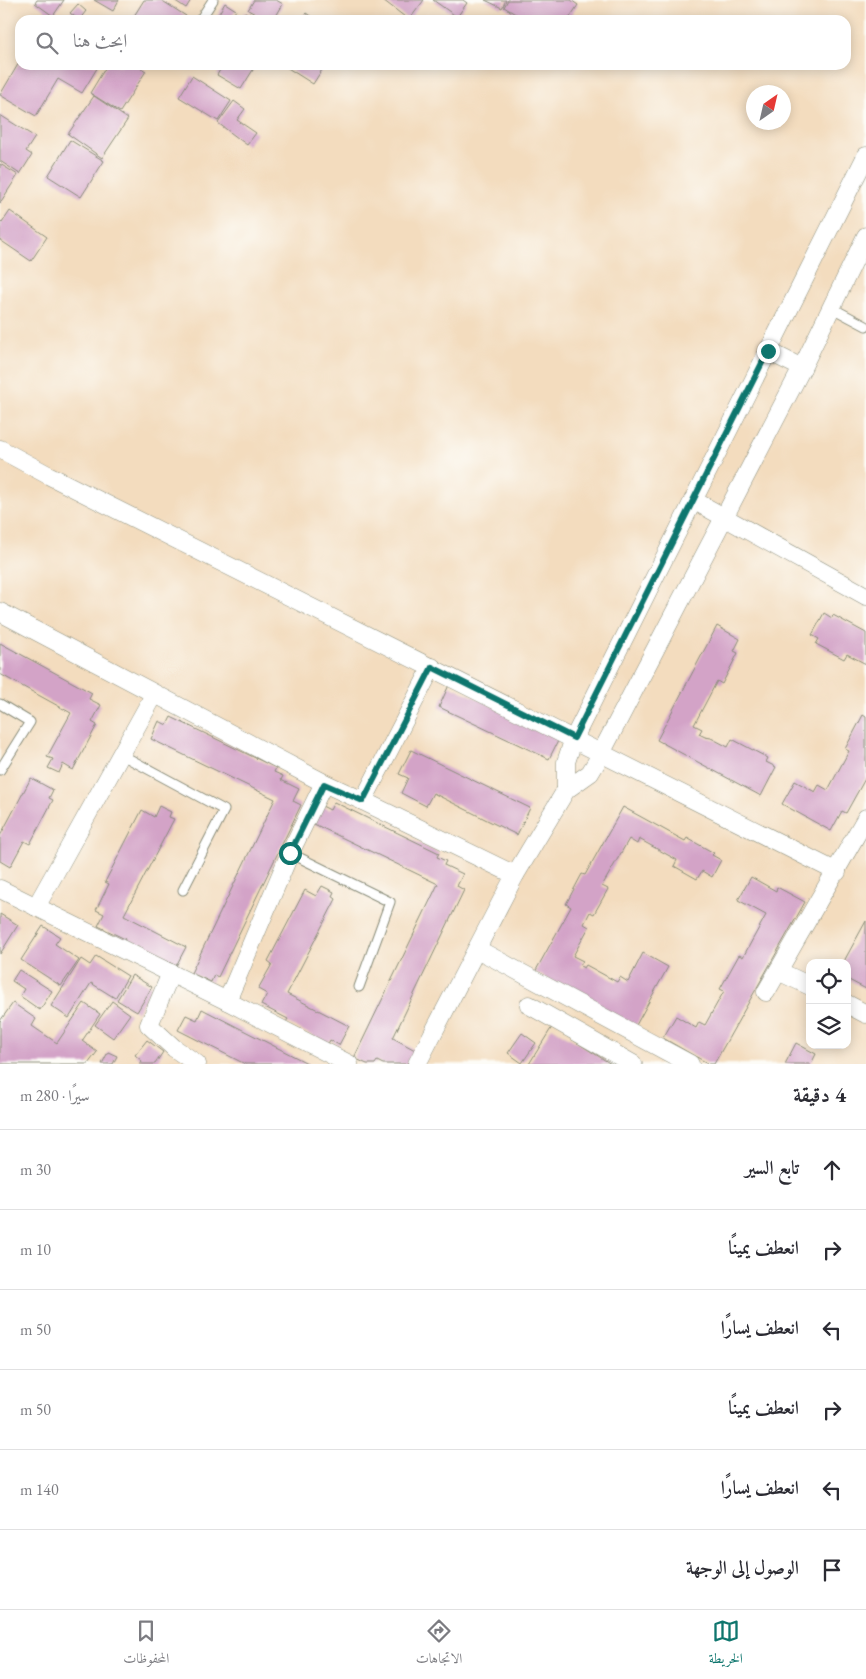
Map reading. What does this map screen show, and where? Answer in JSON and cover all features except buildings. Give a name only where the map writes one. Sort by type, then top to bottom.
[{"type":"street","points":[[566,790],[566,762],[574,738],[866,156]]},
{"type":"street","points":[[417,1064],[515,875],[566,790],[590,773],[602,753],[802,368],[866,236]]},
{"type":"street","points":[[768,351],[802,368]]},
{"type":"street","points":[[0,449],[48,475],[574,738],[836,872]]},
{"type":"street","points":[[693,500],[866,596]]},
{"type":"street","points":[[0,612],[324,784],[515,875]]},
{"type":"street","points":[[363,801],[432,667]]},
{"type":"street","points":[[36,907],[154,695]]},
{"type":"street","points":[[228,1001],[290,853],[324,784]]},
{"type":"street","points":[[766,992],[866,818]]},
{"type":"street","points":[[0,888],[228,1001],[349,1064]]},
{"type":"street","points":[[477,949],[690,1064]]},
{"type":"street","points":[[778,970],[806,984]]},
{"type":"street","points":[[172,973],[149,1025],[174,1048],[197,1064]]},
{"type":"street","points":[[529,1005],[633,1064]]},
{"type":"street","points":[[851,1006],[866,1014]]},
{"type":"lane","points":[[203,15],[213,0]]},
{"type":"lane","points":[[832,308],[866,326]]},
{"type":"lane","points":[[0,704],[30,722],[0,770]]},
{"type":"lane","points":[[122,755],[224,810],[183,890]]},
{"type":"lane","points":[[290,853],[390,902],[359,987]]},
{"type":"route","points":[[290,853],[324,784],[363,801],[432,667],[574,738],[768,351]]}]
